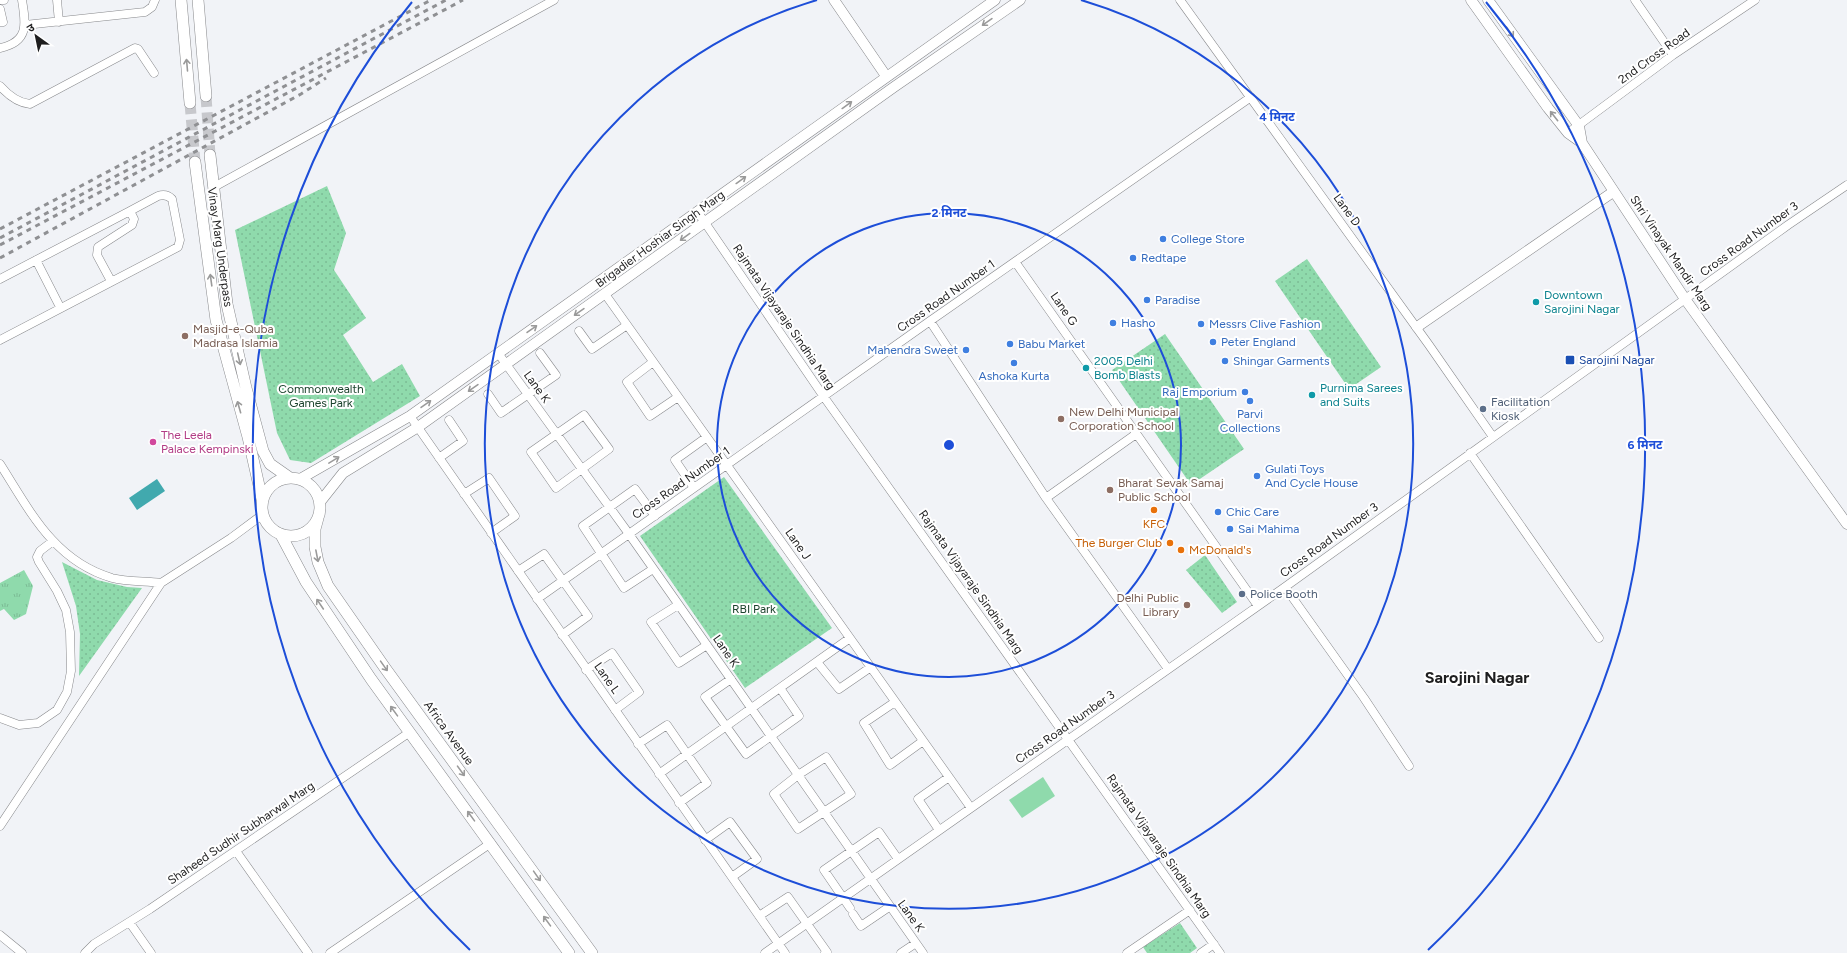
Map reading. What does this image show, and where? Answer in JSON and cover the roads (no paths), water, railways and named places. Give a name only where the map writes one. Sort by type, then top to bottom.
[{"type":"main road","points":[[181,0],[190,103]]},
{"type":"main road","points":[[198,0],[206,96]]},
{"type":"main road","name":"Vinay Marg Underpass","points":[[210,155],[227,304],[246,388],[263,451],[270,464],[295,478]]},
{"type":"main road","name":"Vinay Marg Underpass","points":[[195,162],[216,320],[248,437],[262,499]]},
{"type":"main road","points":[[295,478],[313,487],[320,502],[318,518],[307,532],[299,536],[281,535],[272,531],[266,524],[262,515],[262,499],[266,490],[273,484],[281,479],[295,478]]},
{"type":"main road","name":"Africa Avenue","points":[[318,518],[315,529],[315,547],[318,562],[328,586],[385,668],[592,953]]},
{"type":"main road","points":[[281,535],[306,582],[371,678],[569,953]]},
{"type":"street","points":[[0,48],[10,46],[23,34],[25,25],[22,0]]},
{"type":"street","points":[[57,0],[59,22]]},
{"type":"street","points":[[25,25],[145,12],[152,8],[155,0]]},
{"type":"street","points":[[214,187],[554,0]]},
{"type":"street","points":[[834,0],[894,87]]},
{"type":"street","name":"Brigadier Hoshiar Singh Marg","points":[[295,478],[410,416],[886,76],[995,0]]},
{"type":"street","name":"Brigadier Hoshiar Singh Marg","points":[[320,502],[343,474],[418,427],[894,87],[1020,0]]},
{"type":"street","name":"Lane D","points":[[1180,0],[1417,327],[1493,436]]},
{"type":"street","name":"Shri Vinayak Mandir Marg","points":[[1471,0],[1538,94],[1568,133],[1582,143],[1685,299],[1847,524]]},
{"type":"street","points":[[1488,0],[1579,126],[1582,143]]},
{"type":"street","points":[[1636,0],[1673,55]]},
{"type":"street","name":"2nd Cross Road","points":[[1568,133],[1673,55],[1755,0]]},
{"type":"street","points":[[0,9],[3,22],[0,22]]},
{"type":"street","points":[[0,86],[3,94],[23,104],[30,104],[135,48],[138,49],[154,73]]},
{"type":"street","name":"Cross Road Number 1","points":[[537,599],[930,321],[1016,263],[1251,97]]},
{"type":"street","name":"Cross Road Number 3","points":[[765,953],[1285,587],[1493,436],[1788,225],[1847,185]]},
{"type":"street","points":[[1417,327],[1613,192]]},
{"type":"street","points":[[0,279],[158,196],[169,197],[172,199],[180,240],[178,247],[60,307],[0,340]]},
{"type":"street","points":[[111,281],[97,255],[97,251],[101,244],[132,225],[134,219],[130,210]]},
{"type":"street","name":"Rajmata Vijayaraje Sindhia Marg","points":[[698,211],[824,397],[1220,953]]},
{"type":"street","points":[[36,260],[60,307]]},
{"type":"street","name":"Lane G","points":[[1016,263],[1258,606]]},
{"type":"street","name":"Lane J","points":[[605,294],[971,808]]},
{"type":"street","points":[[930,321],[1046,498],[1168,669]]},
{"type":"street","points":[[579,331],[592,349],[627,325]]},
{"type":"street","name":"Lane K","points":[[498,353],[654,569],[889,907],[923,953]]},
{"type":"street","points":[[488,394],[501,413],[556,375],[540,353]]},
{"type":"street","points":[[653,362],[627,382],[650,416],[678,397]]},
{"type":"street","points":[[584,415],[609,449],[582,470],[556,488],[531,452],[584,415]]},
{"type":"street","name":"Lane L","points":[[410,416],[785,953]]},
{"type":"street","points":[[439,458],[463,441],[449,420]]},
{"type":"street","points":[[1046,498],[1136,434]]},
{"type":"street","points":[[694,488],[675,460],[706,437]]},
{"type":"street","points":[[1470,453],[1599,638]]},
{"type":"street","points":[[0,464],[34,519],[53,541],[71,558],[92,571],[114,578],[160,583]]},
{"type":"street","points":[[464,494],[490,478],[515,516],[491,533]]},
{"type":"street","points":[[654,569],[624,588],[583,526],[609,506],[635,489],[655,516]]},
{"type":"street","points":[[0,826],[160,583],[231,538],[262,515]]},
{"type":"street","points":[[0,718],[19,725],[38,723],[57,710],[67,692],[71,671],[70,632],[66,610],[57,591],[38,562],[37,557],[40,551],[53,541]]},
{"type":"street","points":[[518,571],[544,554],[588,616],[562,635]]},
{"type":"street","points":[[1285,587],[1364,698],[1409,766]]},
{"type":"street","points":[[678,604],[651,622],[675,658],[679,663],[707,645]]},
{"type":"street","points":[[659,774],[850,638]]},
{"type":"street","points":[[586,670],[612,653],[640,692],[615,710]]},
{"type":"street","points":[[817,662],[839,689],[870,667]]},
{"type":"street","points":[[731,679],[705,697],[746,754],[799,716],[780,688]]},
{"type":"street","points":[[895,702],[864,723],[890,765],[924,741]]},
{"type":"street","points":[[638,744],[666,725],[707,783],[679,803]]},
{"type":"street","name":"Shaheed Sudhir Subharwal Marg","points":[[85,953],[94,944],[130,923],[410,732]]},
{"type":"street","points":[[826,756],[851,794],[798,829],[774,794],[798,775],[826,756]]},
{"type":"street","points":[[939,830],[918,799],[949,777]]},
{"type":"street","points":[[706,840],[730,822],[757,859],[732,878]]},
{"type":"street","points":[[889,907],[861,926],[824,870],[879,832],[898,859]]},
{"type":"street","points":[[330,953],[491,843]]},
{"type":"street","points":[[236,851],[308,953]]},
{"type":"street","points":[[759,916],[788,897],[827,952],[825,953]]},
{"type":"street","points":[[1127,953],[1140,950],[1190,910]]},
{"type":"street","points":[[130,923],[151,953]]},
{"type":"street","points":[[0,935],[22,953]]},
{"type":"street","points":[[901,953],[916,943]]},
{"type":"street","points":[[1201,953],[1214,944]]},
{"type":"water","points":[[157,479],[165,491],[137,510],[129,498]]},
{"type":"tunnel","points":[[206,96],[210,155]]},
{"type":"tunnel","points":[[190,103],[195,162]]},
{"type":"railway","points":[[0,229],[431,0]]},
{"type":"railway","points":[[0,238],[446,0]]},
{"type":"railway","points":[[0,245],[463,0]]},
{"type":"railway","points":[[0,258],[301,94],[326,78]]},
{"type":"place","name":"College Store","points":[[1163,239]]},
{"type":"place","name":"Redtape","points":[[1133,258]]},
{"type":"place","name":"Paradise","points":[[1147,300]]},
{"type":"place","name":"Downtown Sarojini Nagar","points":[[1536,302]]},
{"type":"place","name":"Hasho","points":[[1113,323]]},
{"type":"place","name":"Messrs Clive Fashion","points":[[1201,324]]},
{"type":"place","name":"Masjid-e-Quba Madrasa Islamia","points":[[185,336]]},
{"type":"place","name":"Peter England","points":[[1213,342]]},
{"type":"place","name":"Babu Market","points":[[1010,344]]},
{"type":"place","name":"Mahendra Sweet","points":[[966,350]]},
{"type":"place","name":"Sarojini Nagar","points":[[1570,360]]},
{"type":"place","name":"Shingar Garments","points":[[1225,361]]},
{"type":"place","name":"Ashoka Kurta","points":[[1014,363]]},
{"type":"place","name":"2005 Delhi Bomb Blasts","points":[[1086,368]]},
{"type":"place","name":"Raj Emporium","points":[[1245,392]]},
{"type":"place","name":"Purnima Sarees and Suits","points":[[1312,395]]},
{"type":"place","name":"Parvi Collections","points":[[1250,401]]},
{"type":"place","name":"Facilitation Kiosk","points":[[1483,409]]},
{"type":"place","name":"New Delhi Municipal Corporation School","points":[[1061,419]]},
{"type":"place","name":"The Leela Palace Kempinski","points":[[153,442]]},
{"type":"place","name":"Gulati Toys And Cycle House","points":[[1257,476]]},
{"type":"place","name":"Bharat Sevak Samaj Public School","points":[[1110,490]]},
{"type":"place","name":"KFC","points":[[1154,510]]},
{"type":"place","name":"Chic Care","points":[[1218,512]]},
{"type":"place","name":"Sai Mahima","points":[[1230,529]]},
{"type":"place","name":"The Burger Club","points":[[1170,543]]},
{"type":"place","name":"McDonald's","points":[[1181,550]]},
{"type":"place","name":"Police Booth","points":[[1242,594]]},
{"type":"place","name":"Delhi Public Library","points":[[1187,605]]},
{"type":"district","name":"Sarojini Nagar","points":[[1477,677]]},
{"type":"park label","name":"Commonwealth Games Park","points":[[321,396]]},
{"type":"park label","name":"RBI Park","points":[[754,609]]}]
